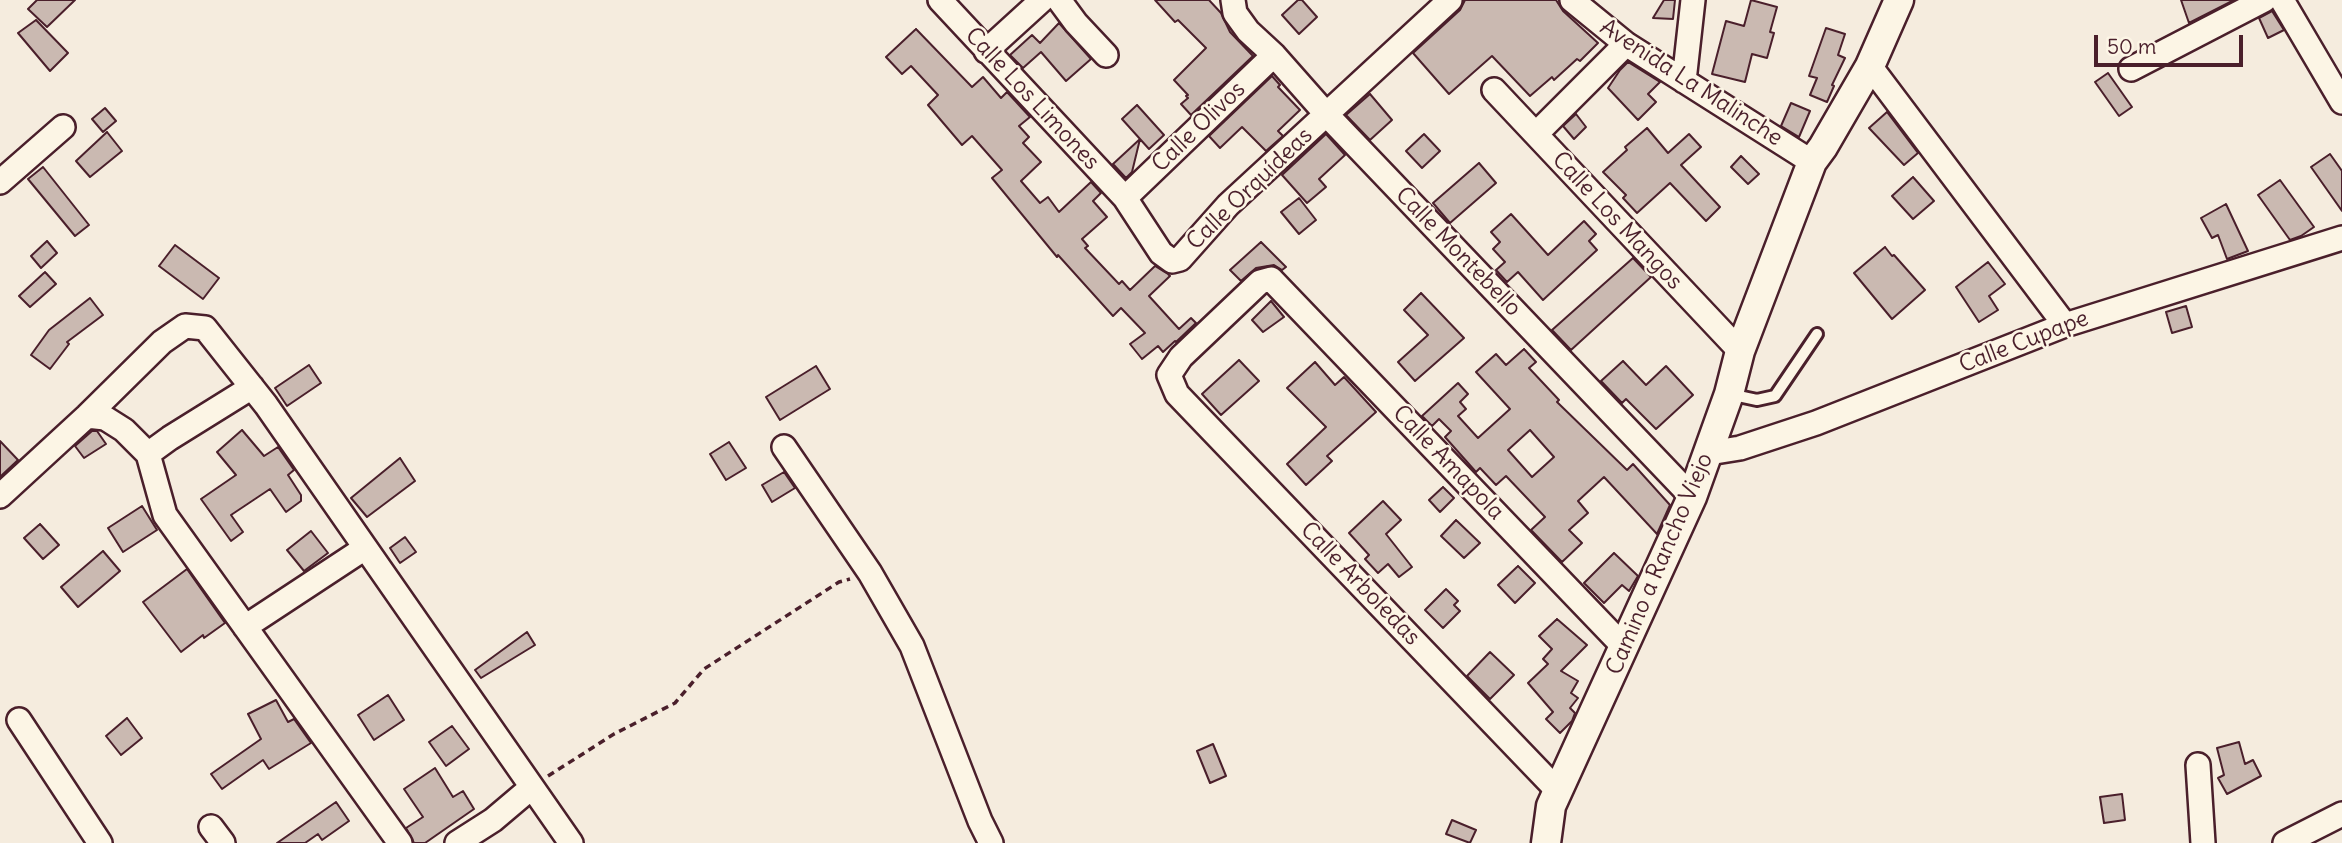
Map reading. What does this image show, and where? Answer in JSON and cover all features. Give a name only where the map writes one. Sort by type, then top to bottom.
[{"type":"street","name":"Calle Los Limones","points":[[940,0],[1125,198],[1161,253],[1172,261]]},
{"type":"street","points":[[986,51],[1042,0]]},
{"type":"street","points":[[1059,0],[1106,55]]},
{"type":"street","name":"Calle Montebello","points":[[1233,0],[1236,13],[1248,31],[1692,498]]},
{"type":"street","name":"Calle Orquídeas","points":[[1172,261],[1180,259],[1227,205],[1450,0]]},
{"type":"street","name":"Avenida La Malinche","points":[[1572,0],[1626,44],[1812,162]]},
{"type":"street","points":[[1684,81],[1693,0]]},
{"type":"street","name":"Camino a Rancho Viejo","points":[[1546,843],[1551,806],[1692,498],[1729,394],[1740,351],[1769,281],[1812,162],[1870,66],[1899,0]]},
{"type":"street","points":[[2131,69],[2264,0]]},
{"type":"street","points":[[2282,0],[2342,102]]},
{"type":"street","points":[[1536,134],[1626,44]]},
{"type":"street","name":"Calle Olivos","points":[[1125,198],[1273,55]]},
{"type":"street","points":[[1870,66],[2065,324]]},
{"type":"street","name":"Calle Los Mangos","points":[[1494,90],[1740,351]]},
{"type":"street","points":[[0,182],[63,127]]},
{"type":"street","name":"Calle Cupape","points":[[1709,453],[1740,448],[1816,423],[2065,324],[2342,238]]},
{"type":"street","name":"Calle Arboledas","points":[[1271,279],[1260,282],[1181,357],[1169,374],[1177,394],[1558,791]]},
{"type":"street","name":"Calle Amapola","points":[[1271,279],[1625,648]]},
{"type":"street","points":[[0,496],[162,342],[185,326],[205,328],[252,387],[571,843]]},
{"type":"street","points":[[148,454],[252,387]]},
{"type":"street","points":[[87,416],[105,418],[124,430],[148,454],[165,515],[400,843]]},
{"type":"street","points":[[784,447],[870,573],[912,646],[991,843]]},
{"type":"street","points":[[246,627],[365,548]]},
{"type":"street","points":[[19,720],[100,843]]},
{"type":"street","points":[[493,820],[519,787],[502,742]]},
{"type":"street","points":[[2198,765],[2203,843]]},
{"type":"street","points":[[457,843],[493,820],[532,787]]},
{"type":"street","points":[[2285,843],[2320,834],[2342,814]]},
{"type":"lane","points":[[1729,394],[1757,400],[1775,396],[1817,334]]},
{"type":"path","points":[[532,787],[614,734],[675,703],[704,669],[758,632],[839,582],[870,573]]},
{"type":"building","points":[[37,0],[75,0],[47,27],[28,9]]},
{"type":"building","points":[[1155,0],[1209,0],[1221,13],[1230,32],[1253,56],[1191,115],[1181,104],[1188,95],[1174,80],[1206,48],[1178,20],[1175,22]]},
{"type":"building","points":[[1298,0],[1302,0],[1317,17],[1299,34],[1282,15]]},
{"type":"building","points":[[1465,0],[1556,0],[1563,11],[1598,43],[1580,61],[1577,59],[1554,80],[1552,77],[1530,96],[1492,56],[1449,94],[1413,53],[1460,10]]},
{"type":"building","points":[[1664,0],[1675,0],[1673,19],[1653,18]]},
{"type":"building","points":[[1751,0],[1777,7],[1767,58],[1752,54],[1745,82],[1712,74],[1726,21],[1744,26]]},
{"type":"building","points":[[2181,0],[2234,0],[2189,23]]},
{"type":"building","points":[[2272,11],[2284,30],[2268,38],[2259,18]]},
{"type":"building","points":[[36,20],[68,53],[50,71],[18,33]]},
{"type":"building","points":[[1059,23],[1091,59],[1066,81],[1041,52],[1023,68],[1010,55],[1032,35],[1040,43]]},
{"type":"building","points":[[1826,28],[1845,34],[1838,55],[1845,58],[1827,102],[1810,95],[1817,78],[1809,76]]},
{"type":"building","points":[[916,29],[972,87],[983,77],[1001,98],[1007,92],[1030,117],[1019,126],[1029,137],[1023,143],[1041,162],[1021,181],[1040,203],[1048,197],[1059,212],[1091,182],[1101,193],[1093,201],[1107,217],[1082,239],[1088,246],[1085,248],[1119,284],[1122,281],[1130,290],[1155,266],[1170,276],[1149,296],[1179,329],[1191,318],[1196,323],[1176,342],[1163,352],[1158,346],[1142,359],[1130,344],[1145,333],[1121,308],[1113,316],[1058,255],[1057,257],[992,178],[1002,170],[972,136],[962,145],[928,105],[938,95],[911,66],[902,74],[886,57]]},
{"type":"building","points":[[1628,62],[1660,82],[1648,94],[1656,102],[1638,120],[1608,88]]},
{"type":"building","points":[[2108,73],[2132,107],[2119,116],[2095,82]]},
{"type":"building","points":[[1272,76],[1280,85],[1278,87],[1300,110],[1278,131],[1283,136],[1266,151],[1242,127],[1220,148],[1209,136]]},
{"type":"building","points":[[1370,94],[1392,120],[1370,140],[1346,115]]},
{"type":"building","points":[[1791,103],[1810,111],[1799,137],[1781,126]]},
{"type":"building","points":[[1137,105],[1164,135],[1149,149],[1122,119]]},
{"type":"building","points":[[105,108],[116,121],[103,132],[92,119]]},
{"type":"building","points":[[1887,112],[1918,153],[1904,165],[1869,128]]},
{"type":"building","points":[[1576,114],[1586,127],[1574,139],[1563,126]]},
{"type":"building","points":[[1647,128],[1668,153],[1689,134],[1701,147],[1681,165],[1720,207],[1706,221],[1670,183],[1637,213],[1623,198],[1626,195],[1603,172],[1627,150],[1625,147]]},
{"type":"building","points":[[107,132],[122,151],[90,177],[76,161]]},
{"type":"building","points":[[1326,134],[1345,155],[1319,179],[1326,187],[1307,203],[1282,175]]},
{"type":"building","points":[[1424,134],[1440,151],[1422,168],[1406,151]]},
{"type":"building","points":[[1140,139],[1132,172],[1126,178],[1113,164]]},
{"type":"building","points":[[2330,154],[2342,171],[2342,211],[2311,167]]},
{"type":"building","points":[[1741,156],[1759,174],[1748,184],[1731,167]]},
{"type":"building","points":[[1479,163],[1496,183],[1450,223],[1433,203]]},
{"type":"building","points":[[43,167],[89,225],[75,236],[28,179]]},
{"type":"building","points":[[1913,177],[1934,201],[1913,219],[1892,196]]},
{"type":"building","points":[[2280,180],[2314,227],[2290,240],[2258,195]]},
{"type":"building","points":[[1299,198],[1316,220],[1299,234],[1281,212]]},
{"type":"building","points":[[2226,204],[2248,251],[2227,259],[2218,235],[2212,238],[2201,218]]},
{"type":"building","points":[[1511,214],[1548,255],[1584,221],[1596,234],[1589,241],[1597,250],[1543,300],[1518,272],[1507,282],[1496,270],[1505,262],[1493,249],[1500,242],[1491,232]]},
{"type":"building","points":[[47,241],[57,253],[41,268],[31,256]]},
{"type":"building","points":[[1261,242],[1286,267],[1282,270],[1274,265],[1256,268],[1241,281],[1230,270]]},
{"type":"building","points":[[175,245],[219,278],[203,299],[159,266]]},
{"type":"building","points":[[1885,247],[1925,290],[1892,319],[1854,273]]},
{"type":"building","points":[[1633,258],[1651,277],[1571,350],[1552,330]]},
{"type":"building","points":[[1988,262],[2005,284],[1989,296],[1998,310],[1979,322],[1956,287]]},
{"type":"building","points":[[45,272],[56,284],[30,307],[19,296]]},
{"type":"building","points":[[1421,293],[1464,338],[1415,381],[1398,362],[1428,335],[1404,310]]},
{"type":"building","points":[[90,298],[103,315],[67,342],[69,344],[50,369],[31,355],[49,330]]},
{"type":"building","points":[[1271,301],[1284,317],[1263,332],[1252,320]]},
{"type":"building","points":[[2186,306],[2192,327],[2172,333],[2166,312]]},
{"type":"building","points":[[1524,349],[1536,362],[1529,368],[1559,400],[1557,402],[1627,470],[1633,464],[1670,505],[1657,534],[1604,477],[1578,501],[1588,513],[1569,530],[1582,543],[1562,562],[1531,530],[1545,517],[1506,476],[1496,485],[1480,468],[1476,472],[1445,437],[1451,431],[1439,419],[1432,426],[1422,416],[1458,383],[1468,394],[1460,402],[1466,409],[1458,416],[1478,438],[1510,409],[1476,372],[1496,354],[1506,365]],"holes":[[[1530,430],[1554,457],[1532,477],[1508,450]]]},
{"type":"building","points":[[1239,360],[1259,381],[1221,415],[1202,394]]},
{"type":"building","points":[[1623,361],[1646,385],[1666,366],[1693,395],[1656,429],[1626,399],[1622,403],[1601,381]]},
{"type":"building","points":[[1315,362],[1335,385],[1344,377],[1376,412],[1327,456],[1332,461],[1306,485],[1287,464],[1326,427],[1287,388]]},
{"type":"building","points":[[309,365],[321,383],[287,406],[275,388]]},
{"type":"building","points":[[816,366],[830,389],[780,420],[766,397]]},
{"type":"building","points":[[242,430],[264,456],[278,447],[294,470],[288,475],[301,495],[301,501],[286,512],[270,489],[231,515],[243,532],[231,541],[201,499],[236,475],[217,452]]},
{"type":"building","points":[[92,431],[97,431],[106,444],[84,458],[75,446]]},
{"type":"building","points":[[0,441],[18,460],[0,477]]},
{"type":"building","points":[[729,442],[746,468],[726,480],[710,454]]},
{"type":"building","points":[[400,458],[415,481],[367,517],[351,498]]},
{"type":"building","points":[[784,472],[795,488],[772,502],[762,485]]},
{"type":"building","points":[[1443,487],[1454,498],[1440,512],[1429,500]]},
{"type":"building","points":[[1383,501],[1401,520],[1386,534],[1412,567],[1399,577],[1388,564],[1378,573],[1365,559],[1369,555],[1349,533]]},
{"type":"building","points":[[142,506],[157,530],[123,552],[108,528]]},
{"type":"building","points":[[1456,520],[1480,543],[1464,558],[1441,536]]},
{"type":"building","points":[[40,524],[59,545],[43,559],[24,538]]},
{"type":"building","points":[[311,531],[328,553],[304,571],[287,550]]},
{"type":"building","points":[[405,537],[416,552],[400,563],[390,548]]},
{"type":"building","points":[[103,551],[120,571],[78,607],[61,587]]},
{"type":"building","points":[[1614,553],[1638,576],[1629,591],[1622,585],[1604,603],[1584,583]]},
{"type":"building","points":[[1518,566],[1535,583],[1515,603],[1498,585]]},
{"type":"building","points":[[187,569],[225,623],[181,652],[143,602]]},
{"type":"building","points":[[1446,589],[1458,601],[1454,605],[1460,611],[1443,628],[1425,610]]},
{"type":"building","points":[[1557,619],[1587,645],[1561,671],[1578,681],[1571,693],[1578,698],[1570,708],[1575,713],[1572,721],[1560,733],[1546,719],[1553,712],[1528,683],[1548,664],[1543,659],[1552,649],[1539,636]]},
{"type":"building","points":[[527,632],[535,645],[481,678],[475,670]]},
{"type":"building","points":[[1490,652],[1514,675],[1490,699],[1467,676]]},
{"type":"building","points":[[388,695],[404,720],[374,740],[358,715]]},
{"type":"building","points":[[276,700],[288,722],[294,719],[311,743],[269,769],[263,760],[222,789],[211,774],[261,739],[248,714]]},
{"type":"building","points":[[127,718],[142,738],[121,755],[106,736]]},
{"type":"building","points":[[452,726],[469,749],[446,766],[429,742]]},
{"type":"building","points":[[2239,742],[2245,764],[2253,760],[2261,776],[2227,794],[2218,778],[2224,775],[2217,748]]},
{"type":"building","points":[[1213,744],[1226,776],[1210,783],[1197,751]]},
{"type":"building","points":[[435,768],[453,797],[463,791],[474,809],[425,843],[414,843],[406,828],[423,817],[404,789]]},
{"type":"building","points":[[2122,794],[2125,820],[2104,823],[2100,797]]},
{"type":"building","points":[[336,802],[349,821],[322,840],[318,834],[305,843],[277,843]]},
{"type":"building","points":[[1452,820],[1476,830],[1470,843],[1446,834]]}]
